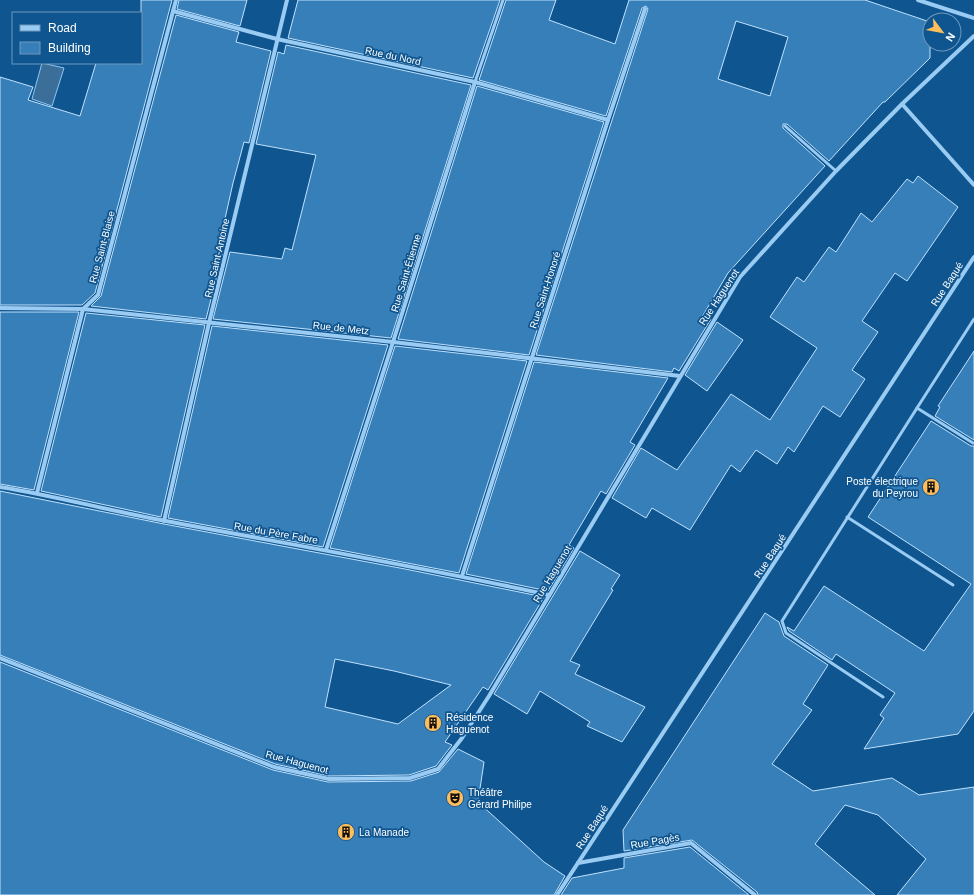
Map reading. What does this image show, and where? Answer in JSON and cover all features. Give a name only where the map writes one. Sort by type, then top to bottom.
[{"type":"street","name":"Rue Saint-Blaise","points":[[83,309],[98,295],[176,0]]},
{"type":"street","name":"Rue Saint-Antoine","points":[[164,521],[287,0]]},
{"type":"street","points":[[918,0],[974,18]]},
{"type":"street","name":"Rue Saint-Honoré","points":[[462,576],[645,9]]},
{"type":"street","name":"Rue du Nord","points":[[173,11],[278,39],[475,82],[608,120]]},
{"type":"street","name":"Rue Haguenot","points":[[0,658],[274,767],[329,779],[410,778],[438,768],[462,738],[740,277],[836,171],[902,104],[974,36]]},
{"type":"street","name":"Rue Saint-Étienne","points":[[326,550],[475,82]]},
{"type":"street","points":[[902,104],[974,184]]},
{"type":"street","name":"Rue Baqué","points":[[578,863],[974,257]]},
{"type":"street","name":"Rue de Metz","points":[[0,308],[83,309],[393,342],[680,376]]},
{"type":"street","points":[[36,493],[83,309]]},
{"type":"street","name":"Rue du Père Fabre","points":[[0,487],[36,493],[164,521],[462,576],[549,595]]},
{"type":"street","name":"Rue Pagès","points":[[578,863],[691,843],[755,895]]},
{"type":"street","points":[[557,895],[578,863]]},
{"type":"lane","name":"Rue Saint-Étienne","points":[[475,82],[503,0]]},
{"type":"lane","points":[[785,126],[836,171]]},
{"type":"lane","points":[[883,697],[786,633],[782,621],[974,319]]},
{"type":"lane","points":[[918,408],[973,443]]},
{"type":"lane","points":[[847,517],[953,585]]},
{"type":"water","points":[[42,64],[64,68],[52,106],[32,99]]},
{"type":"building","points":[[141,0],[172,0],[95,293],[82,305],[0,305],[0,77],[33,87],[28,100],[80,116],[96,64],[142,64]]},
{"type":"building","points":[[179,0],[247,0],[240,26],[177,9]]},
{"type":"building","points":[[298,0],[500,0],[473,78],[288,38]]},
{"type":"building","points":[[506,0],[556,0],[549,20],[615,44],[629,0],[865,0],[922,19],[922,52],[930,52],[930,58],[885,102],[883,102],[829,161],[787,124],[783,124],[783,128],[825,166],[728,273],[702,317],[711,319],[679,371],[674,368],[672,372],[536,355],[648,9],[646,6],[642,8],[606,116],[479,80]],"holes":[[[736,21],[788,37],[770,96],[718,79]]]},
{"type":"building","points":[[176,15],[239,32],[236,42],[271,51],[249,143],[244,142],[233,183],[218,250],[223,251],[206,319],[91,306],[101,296]]},
{"type":"building","points":[[286,45],[471,85],[391,338],[213,319],[230,252],[282,259],[285,248],[292,250],[316,155],[256,144],[278,52],[284,54]]},
{"type":"building","points":[[477,86],[604,122],[529,355],[398,339]]},
{"type":"building","points":[[918,176],[958,207],[907,281],[895,273],[862,321],[878,332],[852,370],[865,379],[840,417],[823,406],[794,452],[788,447],[777,464],[756,450],[740,472],[731,465],[690,530],[652,508],[646,518],[612,498],[641,448],[677,470],[731,394],[770,420],[817,348],[770,317],[797,277],[804,282],[829,247],[836,252],[861,213],[872,222],[907,179],[913,183]]},
{"type":"building","points":[[0,312],[79,312],[34,490],[0,484]]},
{"type":"building","points":[[86,313],[205,325],[161,517],[41,491]]},
{"type":"building","points":[[717,322],[743,340],[707,391],[685,375]]},
{"type":"building","points":[[212,326],[388,345],[323,547],[168,518]]},
{"type":"building","points":[[395,346],[527,361],[459,573],[330,548]]},
{"type":"building","points":[[974,351],[974,440],[935,416],[940,407],[938,406]]},
{"type":"building","points":[[534,362],[668,378],[630,442],[635,445],[606,494],[601,491],[569,545],[574,548],[548,591],[466,574]]},
{"type":"building","points":[[931,421],[971,446],[974,446],[974,711],[958,734],[864,749],[884,718],[880,715],[895,693],[836,654],[832,660],[789,631],[787,627],[794,631],[824,586],[924,651],[971,584],[868,517]]},
{"type":"building","points":[[0,491],[544,597],[488,690],[483,687],[445,742],[452,745],[436,766],[409,775],[329,776],[275,764],[0,655]],"holes":[[[335,659],[451,685],[398,724],[325,707]]]},
{"type":"building","points":[[580,551],[620,575],[611,589],[613,590],[570,661],[580,665],[575,674],[645,707],[622,742],[587,726],[590,722],[540,691],[527,714],[494,694]]},
{"type":"building","points":[[765,613],[779,622],[784,636],[828,665],[803,704],[812,710],[772,764],[813,791],[892,778],[919,795],[974,787],[974,895],[897,895],[926,859],[878,815],[845,805],[815,844],[875,895],[758,895],[757,892],[692,840],[624,851],[623,830]]},
{"type":"building","points":[[0,662],[273,770],[328,782],[411,781],[439,772],[458,749],[484,762],[478,802],[544,862],[565,876],[554,895],[0,895]]},
{"type":"building","points":[[690,847],[749,895],[561,895],[572,878],[624,868],[624,858]]},
{"type":"place","name":"Poste électrique du Peyrou","points":[[931,487]]},
{"type":"place","name":"Résidence Haguenot","points":[[433,723]]},
{"type":"place","name":"Théâtre Gérard Philipe","points":[[455,798]]},
{"type":"place","name":"La Manade","points":[[346,832]]}]
